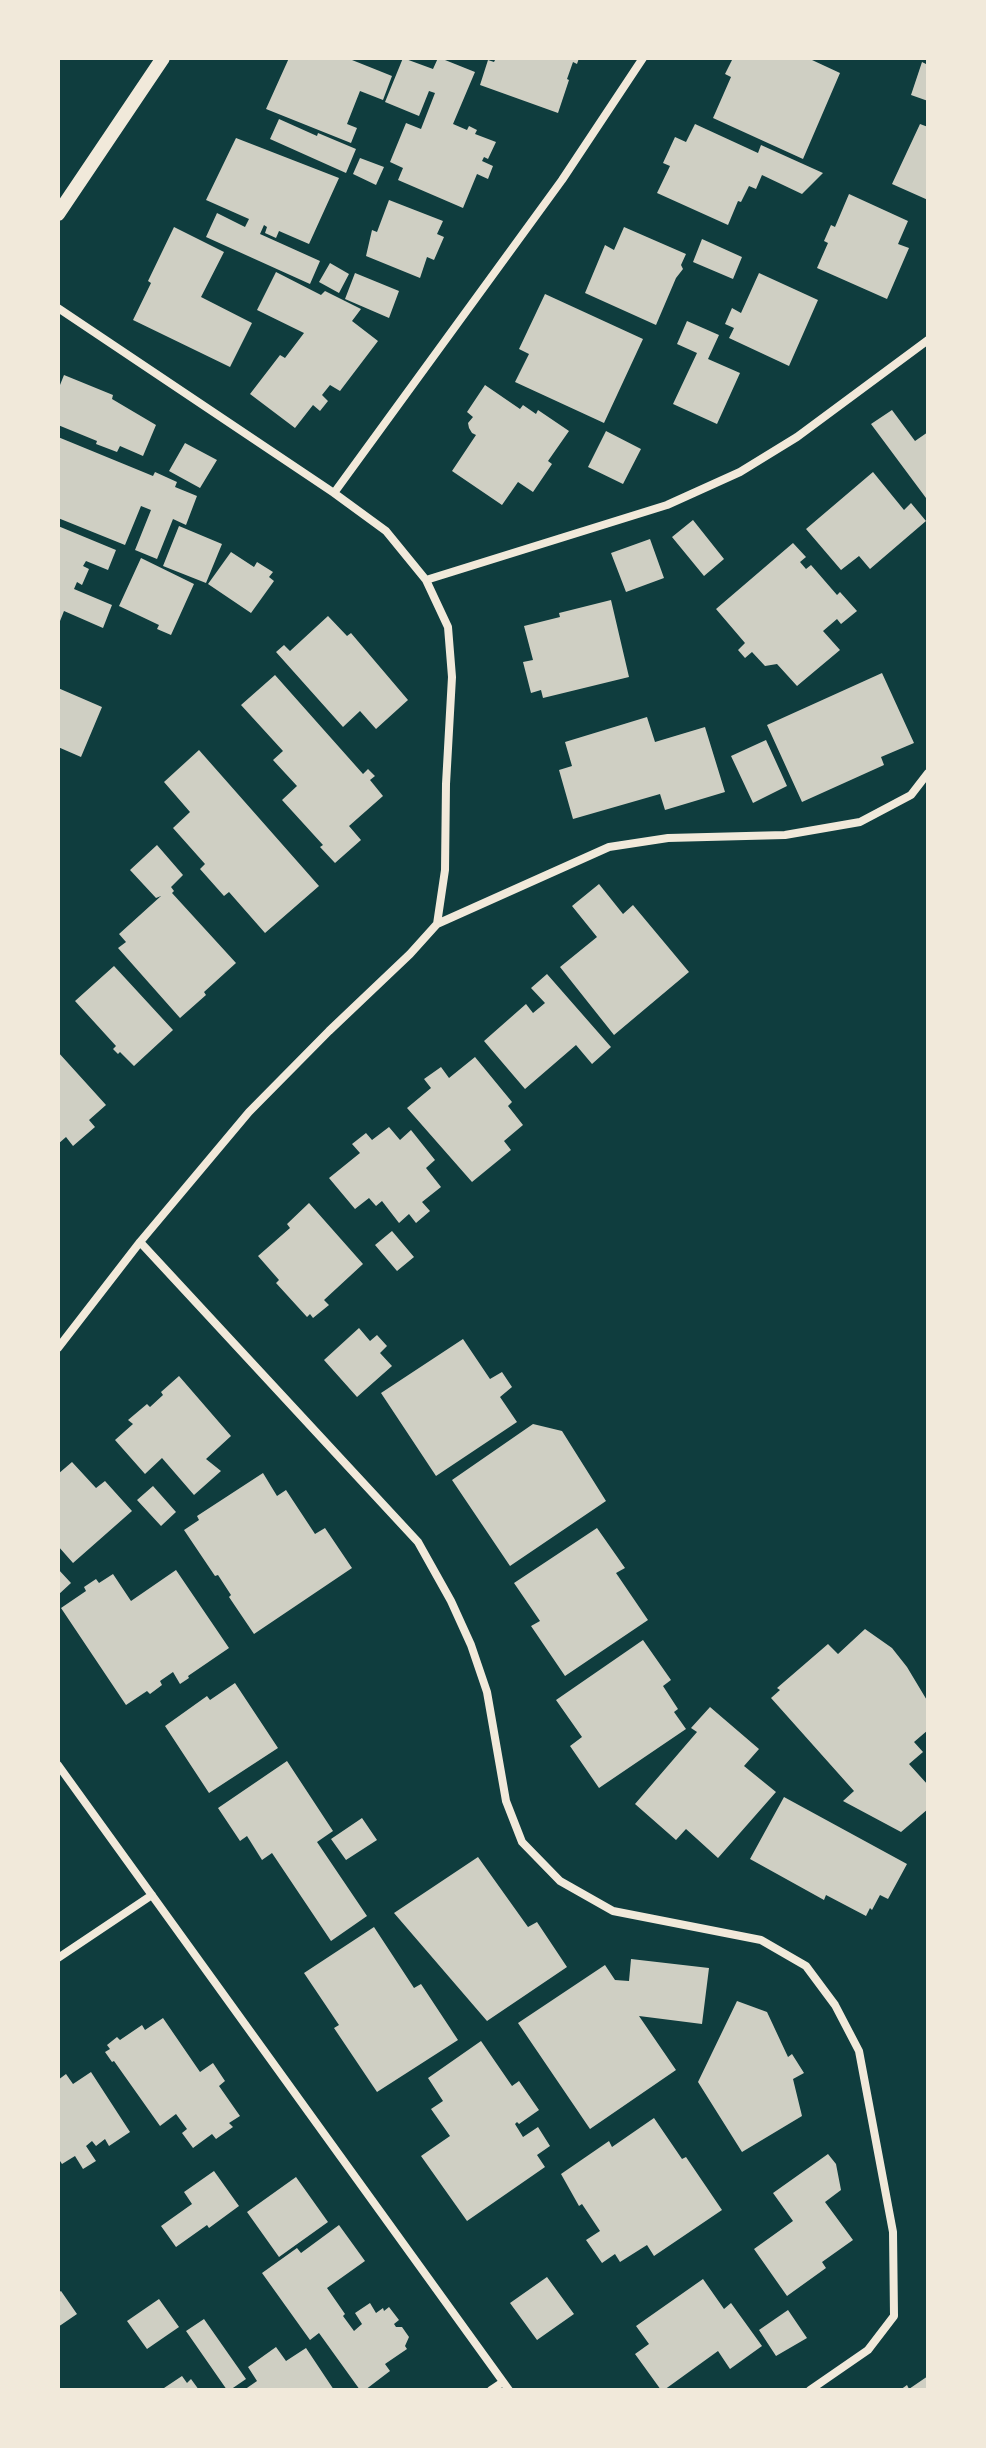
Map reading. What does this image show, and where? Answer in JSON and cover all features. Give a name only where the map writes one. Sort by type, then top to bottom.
[{"type":"street","points":[[58,214],[163,58]]},
{"type":"street","points":[[334,493],[562,180],[643,58]]},
{"type":"street","points":[[58,308],[386,531],[426,580],[448,627],[452,677],[445,870],[437,924]]},
{"type":"street","points":[[426,580],[667,505],[740,472],[797,437],[928,340]]},
{"type":"street","points":[[58,1348],[140,1242],[249,1112],[437,924],[609,847],[668,838],[785,835],[860,822],[911,795],[928,773]]},
{"type":"street","points":[[140,1242],[418,1542],[471,1645],[487,1692],[506,1801],[522,1842],[560,1881],[613,1911],[761,1940],[806,1966],[835,2005],[859,2051],[893,2232],[894,2316],[868,2350],[810,2390]]},
{"type":"street","points":[[58,1765],[506,2386],[491,2390]]},
{"type":"street","points":[[58,1958],[152,1895]]},
{"type":"building","points":[[289,58],[347,58],[392,76],[383,100],[360,91],[347,124],[357,128],[351,143],[266,109]]},
{"type":"building","points":[[403,58],[433,69],[440,58],[475,72],[453,124],[467,130],[469,126],[477,130],[475,134],[496,142],[488,159],[484,157],[482,161],[493,166],[488,179],[477,174],[463,208],[398,180],[403,168],[390,162],[406,123],[421,129],[435,93],[429,91],[419,116],[385,102]]},
{"type":"building","points":[[496,58],[579,58],[577,64],[573,62],[558,113],[480,85],[488,60],[494,62]]},
{"type":"building","points":[[733,58],[813,58],[840,73],[803,159],[713,118],[731,77],[725,74]]},
{"type":"building","points":[[922,62],[928,65],[928,101],[911,95]]},
{"type":"building","points":[[279,119],[356,149],[346,173],[270,139]]},
{"type":"building","points":[[695,124],[758,153],[761,145],[823,173],[802,194],[762,175],[756,189],[749,186],[741,202],[738,201],[728,225],[657,193],[670,166],[663,163],[675,137],[686,142]]},
{"type":"building","points":[[920,124],[928,127],[928,200],[892,184]]},
{"type":"building","points":[[236,138],[339,178],[309,244],[279,231],[276,238],[265,233],[267,227],[264,225],[260,234],[320,261],[310,284],[206,237],[217,213],[245,227],[249,219],[206,200]]},
{"type":"building","points":[[360,158],[384,167],[376,185],[353,174]]},
{"type":"building","points":[[849,194],[908,221],[898,244],[909,248],[887,299],[817,268],[828,243],[824,241],[831,225],[835,227]]},
{"type":"building","points":[[389,200],[443,221],[437,234],[444,237],[434,260],[427,257],[420,278],[366,256],[372,230],[377,232]]},
{"type":"building","points":[[174,227],[224,252],[201,297],[252,323],[230,367],[133,320]]},
{"type":"building","points":[[624,227],[686,254],[681,265],[683,269],[656,325],[585,293],[605,245],[614,250]]},
{"type":"building","points":[[702,239],[742,257],[733,279],[693,262]]},
{"type":"building","points":[[330,263],[349,274],[339,293],[319,282]]},
{"type":"building","points":[[276,272],[321,295],[325,291],[361,309],[352,321],[378,341],[340,391],[330,385],[322,395],[328,401],[320,411],[313,405],[295,428],[250,394],[280,355],[285,358],[304,333],[257,310]]},
{"type":"building","points":[[355,273],[399,291],[389,318],[345,299]]},
{"type":"building","points":[[759,273],[818,300],[789,366],[729,338],[734,328],[725,324],[732,308],[741,313]]},
{"type":"building","points":[[545,294],[643,339],[604,423],[515,382],[529,354],[519,349]]},
{"type":"building","points":[[687,321],[719,335],[708,359],[740,373],[717,424],[673,404],[697,353],[677,344]]},
{"type":"building","points":[[64,375],[113,395],[112,399],[156,425],[143,456],[120,446],[117,452],[58,425],[58,390]]},
{"type":"building","points":[[485,385],[520,409],[523,405],[536,414],[538,410],[569,431],[548,461],[552,464],[533,492],[518,482],[502,505],[452,471],[476,435],[469,428],[468,423],[473,417],[467,412]]},
{"type":"building","points":[[892,410],[915,441],[928,432],[926,498],[871,424]]},
{"type":"building","points":[[606,431],[641,449],[623,484],[588,467]]},
{"type":"building","points":[[58,437],[153,476],[155,472],[177,482],[175,487],[197,496],[186,525],[173,519],[157,559],[135,550],[151,510],[141,506],[125,545],[58,518]]},
{"type":"building","points":[[185,443],[217,460],[200,488],[169,471]]},
{"type":"building","points":[[873,472],[904,510],[911,503],[926,521],[870,569],[859,556],[841,570],[806,529]]},
{"type":"building","points":[[693,520],[724,559],[704,576],[672,537]]},
{"type":"building","points":[[58,526],[116,550],[108,570],[86,561],[83,566],[89,569],[82,585],[77,582],[74,589],[112,605],[103,628],[64,611],[58,626]]},
{"type":"building","points":[[179,526],[222,544],[206,583],[163,566]]},
{"type":"building","points":[[650,539],[664,578],[626,592],[611,553]]},
{"type":"building","points":[[793,543],[806,557],[800,562],[806,569],[811,565],[837,595],[840,592],[857,611],[841,624],[837,619],[823,631],[840,650],[797,686],[777,664],[765,666],[752,652],[745,658],[738,650],[745,643],[716,609]]},
{"type":"building","points":[[231,552],[254,567],[257,562],[273,572],[269,577],[274,581],[251,613],[208,584]]},
{"type":"building","points":[[141,558],[194,584],[171,635],[157,629],[159,625],[119,606]]},
{"type":"building","points":[[611,600],[629,677],[543,698],[541,690],[531,693],[523,662],[533,660],[524,626],[560,617],[559,613]]},
{"type":"building","points":[[328,616],[347,636],[351,633],[408,700],[376,729],[360,711],[343,727],[276,652],[284,645],[290,651]]},
{"type":"building","points":[[882,673],[914,743],[881,757],[884,765],[802,802],[767,725]]},
{"type":"building","points":[[275,675],[363,774],[368,769],[375,776],[370,780],[383,796],[349,826],[361,840],[335,863],[320,847],[323,845],[282,800],[297,786],[273,760],[283,751],[241,705]]},
{"type":"building","points":[[58,688],[102,707],[81,757],[58,747]]},
{"type":"building","points":[[647,717],[655,742],[705,727],[725,792],[665,810],[660,794],[573,819],[559,770],[572,766],[565,742]]},
{"type":"building","points":[[766,740],[787,786],[753,803],[731,756]]},
{"type":"building","points":[[199,750],[319,886],[265,933],[229,892],[224,896],[200,869],[205,864],[173,828],[190,812],[164,782]]},
{"type":"building","points":[[157,845],[183,875],[171,887],[172,893],[236,963],[180,1018],[118,948],[126,942],[119,934],[161,896],[156,898],[130,870]]},
{"type":"building","points":[[599,884],[623,914],[633,905],[689,972],[614,1035],[560,967],[597,937],[572,906]]},
{"type":"building","points":[[114,966],[173,1030],[134,1066],[113,1049],[116,1046],[75,1001]]},
{"type":"building","points":[[547,974],[611,1047],[592,1064],[576,1045],[525,1089],[484,1041],[526,1004],[533,1013],[545,1003],[531,988]]},
{"type":"building","points":[[58,1052],[106,1105],[89,1120],[95,1127],[73,1146],[66,1137],[58,1144]]},
{"type":"building","points":[[475,1057],[512,1102],[508,1106],[523,1125],[504,1141],[511,1150],[472,1182],[407,1108],[431,1088],[424,1079],[441,1067],[449,1078]]},
{"type":"building","points":[[389,1127],[400,1140],[411,1130],[435,1160],[426,1168],[441,1187],[422,1202],[430,1211],[416,1223],[409,1214],[399,1223],[382,1201],[376,1206],[369,1198],[355,1209],[329,1178],[360,1153],[352,1144],[366,1133],[372,1140]]},
{"type":"building","points":[[309,1203],[363,1264],[324,1300],[329,1305],[313,1318],[310,1314],[307,1317],[276,1283],[279,1280],[258,1256],[290,1228],[287,1224]]},
{"type":"building","points":[[392,1231],[414,1257],[397,1271],[375,1245]]},
{"type":"building","points":[[359,1328],[370,1341],[377,1335],[387,1346],[380,1353],[392,1366],[357,1397],[324,1360]]},
{"type":"building","points":[[463,1339],[490,1379],[502,1372],[512,1387],[500,1397],[517,1422],[436,1476],[381,1393]]},
{"type":"building","points":[[179,1376],[231,1436],[206,1459],[221,1471],[194,1495],[162,1458],[145,1474],[115,1440],[133,1424],[128,1420],[147,1404],[150,1407]]},
{"type":"building","points":[[533,1424],[562,1431],[606,1501],[510,1566],[452,1480]]},
{"type":"building","points":[[72,1462],[96,1488],[105,1481],[132,1511],[73,1563],[58,1546],[58,1474]]},
{"type":"building","points":[[263,1473],[277,1496],[286,1490],[315,1534],[325,1528],[352,1568],[254,1634],[218,1575],[215,1576],[184,1530],[199,1520],[197,1516]]},
{"type":"building","points":[[153,1486],[176,1512],[161,1526],[137,1500]]},
{"type":"building","points":[[597,1528],[625,1568],[616,1573],[648,1620],[565,1676],[531,1626],[540,1621],[514,1583]]},
{"type":"building","points":[[58,1569],[71,1583],[58,1595]]},
{"type":"building","points":[[176,1570],[229,1648],[180,1684],[173,1672],[160,1681],[162,1685],[150,1694],[147,1691],[126,1705],[61,1608],[86,1591],[84,1587],[96,1579],[99,1583],[113,1574],[131,1601]]},
{"type":"building","points":[[865,1629],[892,1648],[928,1702],[928,1730],[914,1742],[923,1752],[909,1764],[928,1785],[928,1809],[901,1832],[843,1801],[854,1791],[771,1698],[780,1690],[777,1688],[828,1644],[838,1654]]},
{"type":"building","points":[[643,1640],[671,1680],[663,1686],[678,1709],[674,1712],[686,1729],[599,1788],[570,1746],[582,1737],[556,1700]]},
{"type":"building","points":[[235,1683],[278,1748],[209,1793],[165,1726],[207,1696],[210,1700]]},
{"type":"building","points":[[710,1707],[759,1749],[744,1766],[776,1792],[718,1858],[686,1829],[676,1840],[635,1804],[697,1732],[691,1728]]},
{"type":"building","points":[[287,1761],[333,1831],[317,1842],[367,1916],[331,1941],[272,1853],[262,1860],[247,1836],[240,1841],[218,1808]]},
{"type":"building","points":[[784,1797],[907,1864],[888,1899],[880,1895],[866,1916],[826,1895],[824,1900],[750,1859]]},
{"type":"building","points":[[362,1818],[377,1840],[346,1860],[331,1839]]},
{"type":"building","points":[[478,1857],[528,1927],[537,1922],[567,1967],[487,2021],[394,1913]]},
{"type":"building","points":[[374,1927],[414,1988],[421,1984],[458,2040],[377,2092],[334,2028],[339,2025],[304,1973]]},
{"type":"building","points":[[631,1959],[709,1968],[702,2024],[639,2016],[676,2070],[590,2129],[518,2023],[605,1965],[615,1980],[629,1981]]},
{"type":"building","points":[[737,2001],[767,2012],[788,2057],[792,2054],[804,2073],[793,2079],[802,2116],[742,2152],[698,2082]]},
{"type":"building","points":[[163,2018],[200,2072],[213,2063],[225,2081],[219,2086],[240,2116],[229,2123],[233,2127],[216,2139],[212,2134],[193,2148],[182,2133],[187,2129],[176,2114],[160,2126],[105,2052],[110,2049],[107,2045],[117,2037],[120,2040],[142,2025],[145,2030]]},
{"type":"building","points":[[481,2041],[512,2086],[519,2081],[539,2110],[515,2124],[523,2137],[538,2127],[550,2146],[537,2155],[545,2167],[467,2221],[421,2156],[450,2136],[431,2109],[443,2101],[428,2078]]},
{"type":"building","points":[[91,2072],[130,2132],[109,2146],[105,2139],[96,2146],[92,2141],[86,2146],[96,2161],[83,2169],[75,2156],[62,2164],[58,2158],[58,2080],[66,2074],[73,2084]]},
{"type":"building","points":[[654,2118],[682,2159],[686,2157],[722,2210],[654,2256],[647,2245],[620,2262],[615,2254],[602,2263],[586,2240],[600,2231],[582,2204],[579,2206],[561,2174],[609,2141],[612,2147]]},
{"type":"building","points":[[828,2154],[836,2164],[841,2190],[825,2202],[853,2240],[822,2262],[826,2268],[787,2296],[754,2249],[793,2221],[773,2193]]},
{"type":"building","points":[[214,2171],[239,2206],[176,2247],[161,2226],[192,2204],[184,2192]]},
{"type":"building","points":[[296,2177],[328,2222],[279,2257],[247,2212]]},
{"type":"building","points":[[339,2225],[365,2261],[327,2288],[345,2314],[343,2316],[354,2331],[362,2324],[355,2313],[370,2303],[376,2313],[389,2307],[399,2320],[394,2324],[396,2327],[402,2327],[409,2337],[405,2346],[407,2349],[385,2364],[390,2371],[365,2390],[360,2390],[319,2333],[310,2340],[262,2273],[297,2248],[301,2253]]},
{"type":"building","points":[[547,2277],[574,2314],[537,2340],[510,2303]]},
{"type":"building","points":[[703,2279],[724,2309],[731,2303],[762,2346],[730,2369],[718,2351],[661,2390],[635,2354],[649,2344],[636,2326]]},
{"type":"building","points":[[61,2291],[77,2314],[58,2327],[58,2293]]},
{"type":"building","points":[[159,2299],[179,2327],[147,2349],[127,2321]]},
{"type":"building","points":[[788,2310],[807,2338],[776,2356],[759,2330]]},
{"type":"building","points":[[204,2319],[246,2379],[230,2390],[227,2390],[186,2331]]},
{"type":"building","points":[[276,2347],[286,2361],[306,2348],[334,2390],[244,2390],[257,2381],[248,2367]]},
{"type":"building","points":[[182,2376],[187,2383],[191,2379],[199,2390],[161,2390]]},
{"type":"building","points":[[928,2376],[928,2390],[900,2390],[907,2385],[909,2389]]}]
